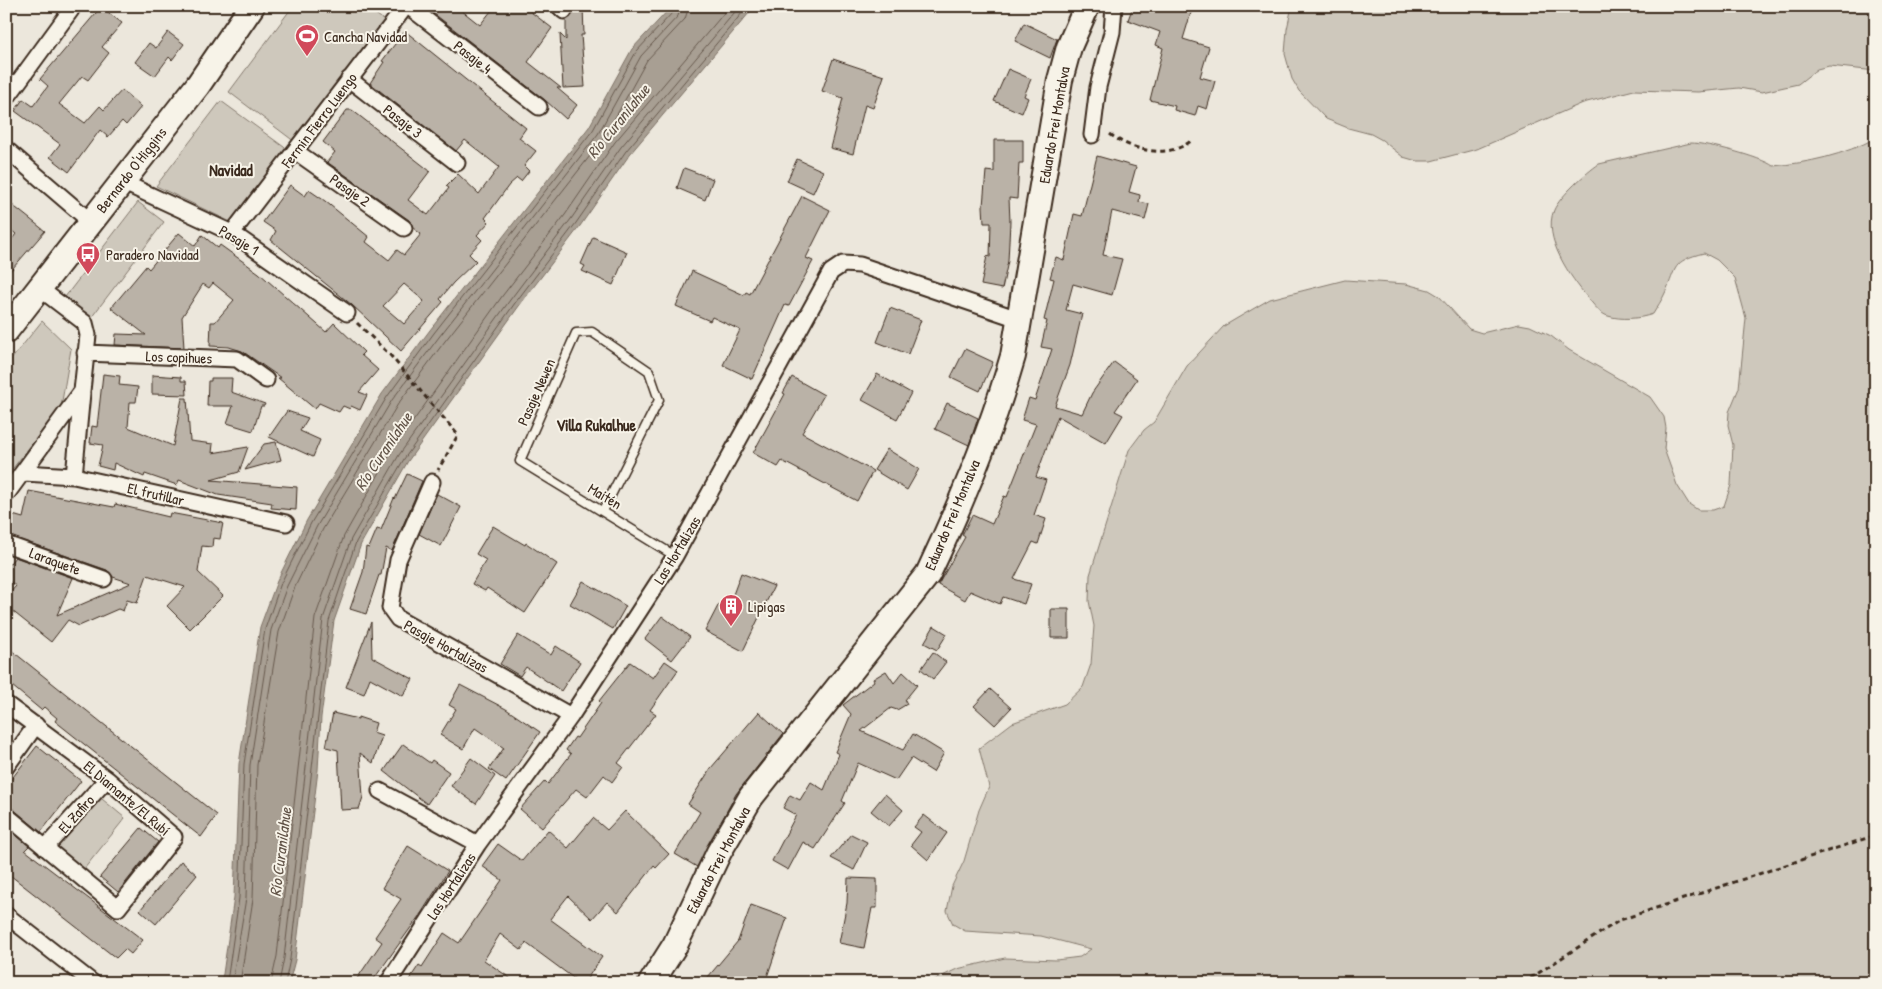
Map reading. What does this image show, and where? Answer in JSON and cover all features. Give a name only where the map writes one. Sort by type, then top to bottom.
[{"type":"main road","name":"Bernardo O'Higgins","points":[[6,331],[218,59],[252,6]]},
{"type":"main road","name":"Eduardo Frei Montalva","points":[[652,983],[675,945],[718,852],[751,797],[928,574],[1001,397],[1021,320],[1051,124],[1060,80],[1070,47],[1087,6]]},
{"type":"street","name":"Fermin Fierro Luengo","points":[[232,233],[407,6]]},
{"type":"street","name":"Pasaje 4","points":[[407,6],[538,107]]},
{"type":"street","points":[[1092,135],[1098,87],[1112,32],[1114,6]]},
{"type":"street","points":[[6,99],[71,10]]},
{"type":"street","name":"Pasaje 3","points":[[349,79],[457,164]]},
{"type":"street","points":[[6,150],[91,222]]},
{"type":"street","name":"Pasaje 2","points":[[295,151],[404,228]]},
{"type":"street","name":"Pasaje 1","points":[[122,182],[232,233],[347,312]]},
{"type":"street","name":"Las Hortalizas","points":[[388,983],[478,844],[571,716],[675,556],[779,369],[825,280],[836,267],[843,264],[860,265],[1021,320]]},
{"type":"street","points":[[39,288],[85,323],[88,335],[74,476]]},
{"type":"street","name":"Los copihues","points":[[85,353],[237,359],[266,380]]},
{"type":"street","points":[[6,495],[82,391]]},
{"type":"street","name":"El frutillar","points":[[24,472],[74,476],[286,523]]},
{"type":"street","name":"Pasaje Hortalizas","points":[[432,482],[398,560],[390,608],[398,619],[571,716]]},
{"type":"street","name":"Laraquete","points":[[6,544],[104,579]]},
{"type":"street","name":"El Diamante/El Rubí","points":[[6,704],[106,779],[174,837],[118,908],[6,815]]},
{"type":"street","points":[[6,767],[36,725]]},
{"type":"street","name":"El Zafiro","points":[[45,848],[106,779]]},
{"type":"street","points":[[380,791],[478,844]]},
{"type":"street","points":[[6,915],[93,983]]},
{"type":"lane","name":"Pasaje Newen","points":[[520,461],[576,333],[592,332],[649,370],[659,400],[603,511]]},
{"type":"lane","name":"Maitén","points":[[520,461],[675,556]]},
{"type":"path","points":[[1110,134],[1122,143],[1154,151],[1174,150],[1186,145],[1193,139]]},
{"type":"path","points":[[347,312],[390,355],[458,435],[432,482]]},
{"type":"path","points":[[1524,983],[1620,920],[1876,835]]},
{"type":"shaded area","name":"Cancha Navidad","points":[[293,6],[365,6],[385,21],[295,142],[229,92]]},
{"type":"shaded area","points":[[1292,6],[1876,6],[1876,71],[1829,66],[1817,69],[1798,84],[1762,92],[1739,88],[1698,92],[1634,90],[1583,103],[1477,149],[1431,161],[1417,161],[1403,157],[1382,140],[1371,134],[1348,128],[1326,119],[1299,91],[1292,79],[1285,54],[1287,29]]},
{"type":"shaded area","points":[[221,101],[288,150],[235,224],[156,186]]},
{"type":"shaded area","points":[[1876,138],[1876,983],[928,983],[957,969],[1005,958],[1056,960],[1080,957],[1091,949],[1041,936],[965,931],[953,924],[947,911],[952,886],[964,861],[979,810],[989,787],[979,748],[1012,723],[1065,704],[1083,687],[1091,664],[1094,626],[1089,601],[1090,575],[1129,450],[1144,430],[1154,422],[1187,366],[1224,326],[1270,299],[1345,280],[1406,284],[1429,290],[1439,296],[1469,329],[1482,333],[1519,324],[1530,326],[1551,336],[1569,350],[1650,397],[1664,417],[1666,428],[1664,449],[1677,485],[1689,504],[1698,510],[1713,510],[1724,506],[1731,485],[1733,445],[1728,425],[1729,412],[1739,388],[1746,318],[1735,278],[1717,260],[1704,253],[1693,256],[1680,263],[1674,271],[1664,296],[1653,314],[1630,318],[1605,315],[1581,290],[1560,257],[1552,233],[1551,221],[1554,210],[1568,191],[1599,164],[1691,143],[1734,151],[1767,162],[1773,166],[1826,157]]},
{"type":"shaded area","points":[[138,202],[164,222],[91,318],[65,297]]},
{"type":"shaded area","points":[[42,321],[71,349],[61,407],[6,477],[6,366]]},
{"type":"shaded area","points":[[96,794],[125,818],[84,869],[54,845]]},
{"type":"water","name":"Río Curanilahue","points":[[672,6],[755,6],[630,154],[580,226],[519,306],[408,461],[361,544],[334,621],[321,717],[318,770],[295,960],[289,983],[220,983],[223,974],[234,897],[239,764],[260,627],[277,581],[307,520],[382,394],[589,127],[632,49]]},
{"type":"building","points":[[424,6],[456,6],[480,25],[495,6],[523,6],[552,28],[528,62],[561,88],[557,88],[577,105],[566,119],[545,100]]},
{"type":"building","points":[[572,6],[583,6],[584,35],[581,35],[585,87],[563,88],[560,34],[566,40],[566,20],[573,14]]},
{"type":"building","points":[[1133,6],[1193,6],[1183,39],[1209,47],[1200,77],[1215,81],[1207,109],[1198,106],[1195,116],[1174,110],[1175,106],[1150,100],[1163,48],[1156,45],[1160,32],[1128,20]]},
{"type":"building","points":[[101,7],[122,23],[102,47],[109,53],[88,80],[82,76],[59,104],[85,123],[100,106],[104,110],[122,90],[141,107],[126,125],[122,121],[108,137],[100,130],[69,172],[50,157],[60,144],[15,111],[23,99],[33,106],[48,86],[40,79]]},
{"type":"building","points":[[1024,23],[1057,39],[1050,58],[1015,41]]},
{"type":"building","points":[[405,31],[526,128],[519,138],[536,151],[524,166],[529,171],[521,181],[517,178],[509,185],[485,218],[489,222],[477,235],[482,240],[469,254],[476,261],[453,283],[440,299],[443,302],[401,351],[352,305],[271,240],[276,231],[263,222],[290,185],[305,196],[309,190],[325,201],[369,237],[366,242],[389,260],[397,250],[404,255],[421,234],[413,228],[409,220],[327,162],[335,152],[323,142],[347,110],[352,110],[430,171],[408,200],[428,215],[449,188],[446,186],[458,174],[479,194],[499,167],[465,140],[456,151],[370,83],[384,62],[382,61]],"holes":[[[404,284],[424,301],[404,324],[383,306]]]},
{"type":"building","points":[[168,32],[184,44],[172,60],[169,57],[155,76],[135,62],[149,43],[156,48]]},
{"type":"building","points":[[833,59],[884,76],[873,108],[865,105],[853,154],[830,148],[843,98],[822,91]]},
{"type":"building","points":[[1008,69],[1031,79],[1024,96],[1028,98],[1022,113],[994,101]]},
{"type":"building","points":[[994,140],[1023,140],[1023,163],[1019,163],[1017,199],[1009,198],[1008,261],[1002,289],[981,285],[987,256],[990,257],[991,223],[984,223],[983,206],[986,171],[994,172]]},
{"type":"building","points":[[1097,156],[1136,167],[1129,192],[1140,195],[1139,202],[1149,204],[1145,220],[1112,211],[1103,255],[1122,259],[1112,295],[1073,284],[1066,310],[1082,314],[1070,365],[1055,406],[1082,414],[1092,393],[1114,362],[1137,379],[1115,411],[1123,415],[1106,443],[1058,416],[1036,477],[1046,480],[1034,515],[1046,519],[1038,544],[1033,542],[1014,579],[1031,584],[1024,604],[1003,597],[1000,604],[970,591],[965,600],[938,585],[965,537],[962,535],[972,515],[992,524],[1004,496],[1007,497],[1036,424],[1022,420],[1029,398],[1035,400],[1052,349],[1041,347],[1047,321],[1044,320],[1054,279],[1050,278],[1056,257],[1064,260],[1074,214],[1082,216]]},
{"type":"building","points":[[797,159],[823,171],[813,193],[787,181]]},
{"type":"building","points":[[684,168],[713,179],[705,200],[677,188]]},
{"type":"building","points":[[802,196],[830,210],[806,258],[813,261],[789,306],[785,305],[752,379],[723,365],[740,330],[712,317],[710,321],[676,306],[692,271],[744,295],[746,292],[750,294]]},
{"type":"building","points":[[6,200],[45,231],[6,276],[6,247],[16,234],[6,226]]},
{"type":"building","points":[[179,233],[195,246],[202,235],[218,248],[220,245],[259,273],[326,332],[334,323],[364,352],[361,355],[378,370],[359,392],[367,395],[360,410],[351,406],[350,409],[343,406],[339,412],[319,403],[315,409],[278,378],[281,378],[242,351],[229,347],[210,346],[211,322],[215,322],[234,300],[213,283],[209,288],[203,284],[182,317],[184,348],[115,345],[116,334],[146,335],[111,308],[146,266],[149,269]]},
{"type":"building","points":[[593,237],[627,252],[613,285],[582,271],[585,266],[581,264]]},
{"type":"building","points":[[890,308],[921,320],[908,354],[877,342]]},
{"type":"building","points":[[965,349],[993,362],[980,391],[951,377]]},
{"type":"building","points":[[103,374],[120,376],[119,385],[138,387],[136,402],[130,402],[128,427],[173,446],[182,398],[187,398],[190,441],[213,444],[212,453],[248,447],[239,472],[211,480],[297,487],[296,510],[271,508],[272,503],[218,495],[179,480],[177,485],[145,474],[144,477],[114,463],[113,470],[98,466],[103,445],[90,443],[92,426],[97,427]]},
{"type":"building","points":[[877,374],[911,393],[897,419],[862,400]]},
{"type":"building","points":[[152,375],[181,377],[181,381],[186,381],[187,395],[152,394]]},
{"type":"building","points":[[792,377],[824,395],[802,433],[873,471],[857,501],[782,461],[778,467],[753,453],[785,394],[783,393]]},
{"type":"building","points":[[211,378],[232,378],[231,392],[265,404],[261,406],[253,431],[227,423],[233,406],[207,406],[208,381],[211,381]]},
{"type":"building","points":[[947,403],[978,418],[969,445],[935,429]]},
{"type":"building","points":[[287,411],[308,418],[300,431],[320,440],[313,457],[269,437]]},
{"type":"building","points":[[276,442],[281,460],[245,470],[264,444]]},
{"type":"building","points":[[887,449],[919,469],[907,490],[874,470]]},
{"type":"building","points":[[407,474],[422,481],[392,551],[386,548],[381,575],[379,575],[366,614],[350,609],[363,572],[366,547],[369,548],[377,529],[381,530],[394,498]]},
{"type":"building","points":[[29,491],[114,507],[115,504],[169,517],[170,513],[223,523],[220,539],[213,538],[212,547],[202,546],[198,572],[223,596],[190,629],[167,606],[185,587],[147,575],[137,603],[127,600],[123,611],[118,609],[79,626],[68,620],[51,642],[6,606],[6,597],[16,586],[6,579],[6,568],[15,557],[73,578],[57,615],[131,583],[113,577],[107,570],[6,535],[6,513],[23,518]]},
{"type":"building","points":[[437,494],[461,507],[441,546],[419,534]]},
{"type":"building","points":[[493,526],[525,545],[526,543],[557,564],[525,613],[487,588],[485,591],[472,584],[486,560],[476,554]]},
{"type":"building","points":[[741,573],[774,586],[743,651],[705,631],[719,604],[728,608]]},
{"type":"building","points":[[583,581],[626,606],[613,629],[570,604]]},
{"type":"building","points":[[1051,609],[1069,609],[1069,638],[1051,638]]},
{"type":"building","points":[[662,616],[690,637],[672,660],[645,639]]},
{"type":"building","points":[[371,622],[372,657],[413,679],[403,696],[370,678],[364,694],[346,687]]},
{"type":"building","points":[[934,626],[947,634],[937,650],[924,643]]},
{"type":"building","points":[[518,635],[551,655],[556,646],[580,662],[561,691],[526,667],[520,676],[500,664]]},
{"type":"building","points":[[6,646],[217,815],[201,837],[55,721],[57,718],[44,707],[41,710],[6,681]]},
{"type":"building","points":[[933,652],[946,662],[933,679],[921,669]]},
{"type":"building","points":[[665,661],[678,670],[650,710],[656,714],[618,763],[623,767],[612,782],[604,775],[587,797],[576,789],[542,828],[520,809],[545,781],[548,784],[571,754],[566,750],[575,737],[577,738],[601,703],[599,701],[630,662],[653,678]]},
{"type":"building","points":[[886,671],[894,683],[903,672],[917,685],[905,700],[907,704],[897,710],[891,708],[861,731],[903,750],[913,734],[944,753],[933,772],[911,758],[896,780],[858,763],[842,801],[845,803],[815,849],[803,842],[788,870],[772,861],[796,815],[783,808],[790,795],[800,800],[811,782],[824,790],[839,754],[835,752],[851,714],[843,705],[874,681],[873,679]]},
{"type":"building","points":[[460,685],[506,709],[540,732],[506,781],[489,769],[504,748],[475,728],[463,749],[440,735],[456,709],[449,705]]},
{"type":"building","points":[[990,689],[1011,708],[995,725],[974,706]]},
{"type":"building","points":[[759,712],[783,734],[736,794],[697,867],[675,854],[700,812],[688,804],[711,768]]},
{"type":"building","points":[[333,713],[358,719],[358,717],[376,723],[373,733],[382,736],[373,763],[360,753],[363,797],[359,809],[341,810],[338,750],[326,747]]},
{"type":"building","points":[[403,744],[430,763],[432,760],[449,772],[427,804],[384,771]]},
{"type":"building","points":[[37,746],[81,781],[41,832],[12,808],[6,806],[6,786]]},
{"type":"building","points":[[471,758],[495,776],[476,804],[451,786]]},
{"type":"building","points":[[885,794],[903,810],[889,826],[871,811]]},
{"type":"building","points":[[625,811],[669,854],[656,868],[654,866],[618,912],[607,902],[592,919],[568,896],[550,919],[602,957],[584,983],[580,983],[526,943],[521,950],[500,934],[484,960],[517,983],[407,983],[419,965],[422,967],[444,933],[459,943],[502,880],[482,866],[498,844],[522,861],[548,830],[568,848],[593,818],[607,830]]},
{"type":"building","points":[[924,815],[947,833],[928,860],[911,845],[921,832],[914,827]]},
{"type":"building","points":[[6,827],[29,846],[25,850],[143,940],[131,954],[125,949],[116,958],[6,872]]},
{"type":"building","points":[[141,828],[158,842],[118,892],[100,877]]},
{"type":"building","points":[[851,834],[867,842],[854,870],[831,858]]},
{"type":"building","points":[[408,846],[448,871],[422,912],[371,983],[354,983],[382,942],[375,937],[401,899],[382,888]]},
{"type":"building","points":[[181,861],[197,875],[156,924],[140,910]]},
{"type":"building","points":[[848,878],[877,879],[877,908],[872,908],[864,948],[839,943],[847,903]]},
{"type":"building","points":[[751,905],[787,918],[765,983],[703,983],[738,941]]},
{"type":"place","name":"Cancha Navidad","points":[[307,57]]},
{"type":"place","name":"Paradero Navidad","points":[[88,275]]},
{"type":"place","name":"Lipigas","points":[[731,627]]},
{"type":"district","name":"Navidad","points":[[231,170]]},
{"type":"district","name":"Villa Rukalhue","points":[[596,425]]}]
